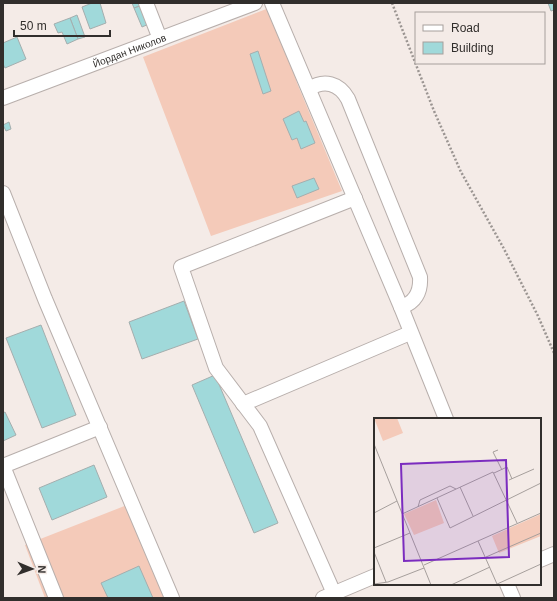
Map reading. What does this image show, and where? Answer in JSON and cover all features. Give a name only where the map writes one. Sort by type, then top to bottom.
[{"type":"street","points":[[146,3],[160,39]]},
{"type":"street","name":"Йордан Николов","points":[[3,98],[255,3]]},
{"type":"street","points":[[272,3],[355,198],[446,418]]},
{"type":"street","points":[[308,89],[316,84],[332,84],[345,92],[348,99],[420,277],[419,291],[416,298],[401,308]]},
{"type":"street","points":[[3,193],[172,598]]},
{"type":"street","points":[[355,198],[181,267],[216,368],[260,426],[331,596],[374,576]]},
{"type":"street","points":[[243,404],[410,333]]},
{"type":"street","points":[[56,598],[3,466],[100,427]]},
{"type":"street","points":[[541,560],[554,554]]},
{"type":"street","points":[[507,585],[512,598]]},
{"type":"path","points":[[392,3],[415,62]]},
{"type":"path","points":[[416,64],[434,111],[461,172],[528,295],[554,353]]},
{"type":"shaded area","points":[[269,8],[289,56],[297,83],[342,191],[211,236],[143,57]]},
{"type":"shaded area","points":[[127,505],[164,598],[45,598],[25,545]]},
{"type":"building","points":[[92,3],[100,3],[106,23],[90,29],[82,7]]},
{"type":"building","points":[[132,3],[142,3],[143,5],[134,8]]},
{"type":"building","points":[[548,3],[554,3],[554,10],[551,11]]},
{"type":"building","points":[[143,5],[149,24],[142,27],[134,8]]},
{"type":"building","points":[[77,15],[85,37],[78,39],[70,18]]},
{"type":"building","points":[[70,18],[78,39],[67,44],[62,32],[58,33],[54,24]]},
{"type":"building","points":[[17,37],[26,59],[5,68],[3,64],[3,43]]},
{"type":"building","points":[[258,51],[271,91],[263,94],[250,54]]},
{"type":"building","points":[[299,111],[304,122],[306,121],[315,143],[301,149],[297,138],[292,140],[283,119]]},
{"type":"building","points":[[9,122],[11,129],[6,131],[3,125]]},
{"type":"building","points":[[314,178],[319,189],[297,198],[292,186]]},
{"type":"building","points":[[184,301],[198,339],[142,359],[129,322]]},
{"type":"building","points":[[41,325],[76,415],[42,428],[6,338]]},
{"type":"building","points":[[215,375],[278,523],[254,533],[192,385]]},
{"type":"building","points":[[5,412],[16,435],[3,441],[3,413]]},
{"type":"building","points":[[94,465],[107,497],[52,520],[39,488]]},
{"type":"building","points":[[139,566],[153,598],[108,598],[101,583]]}]
